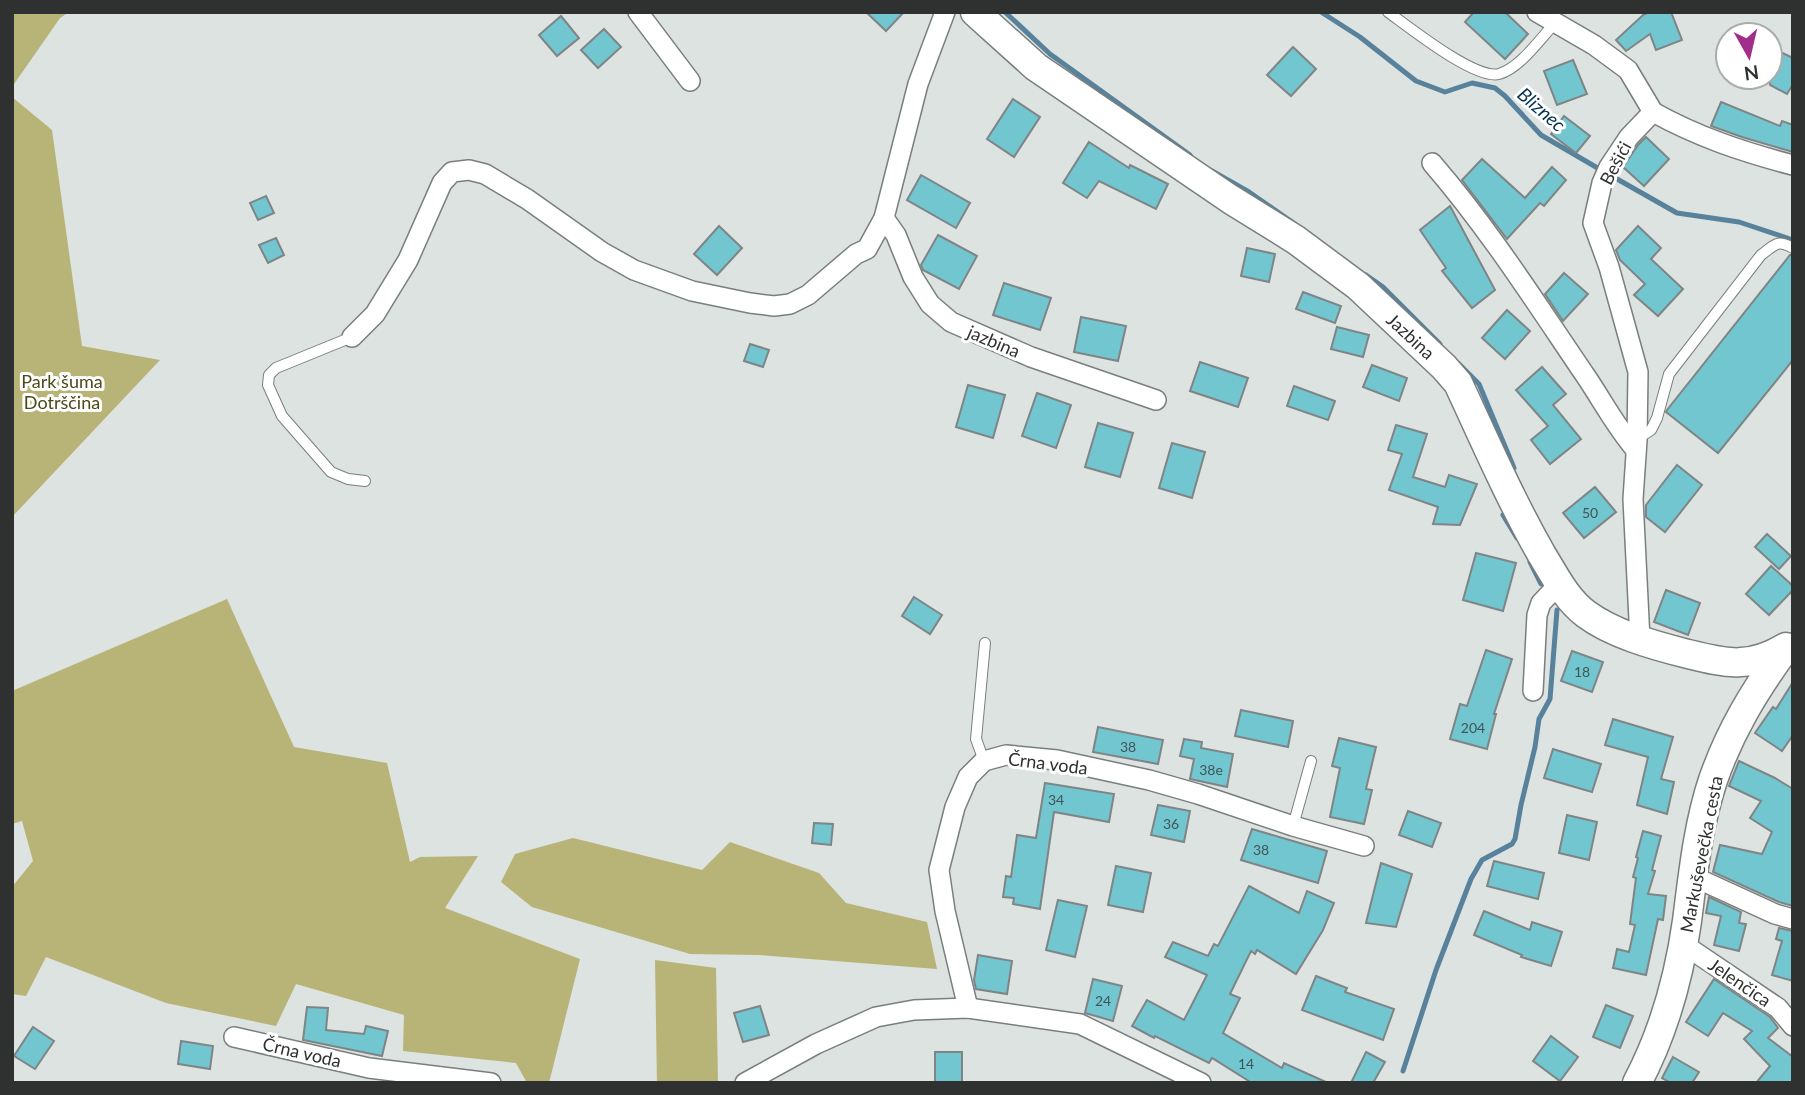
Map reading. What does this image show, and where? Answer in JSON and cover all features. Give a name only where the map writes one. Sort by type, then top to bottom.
[{"type":"street","points":[[638,12],[690,81]]},
{"type":"street","points":[[352,337],[374,314],[408,260],[442,183],[452,172],[469,170],[485,174],[527,199],[602,252],[634,270],[692,291],[750,303],[774,306],[790,304],[808,295],[856,254],[867,249],[884,218],[918,83],[944,12]]},
{"type":"street","name":"Jazbina","points":[[975,12],[1036,67],[1296,240],[1358,286],[1444,367],[1458,383],[1518,513],[1559,584],[1585,614],[1603,625],[1640,640],[1723,662],[1754,662],[1772,655],[1789,642]]},
{"type":"street","points":[[1537,12],[1594,45],[1628,70],[1653,112],[1684,129],[1748,154],[1793,165]]},
{"type":"street","name":"Bešići","points":[[1640,640],[1633,499],[1637,372],[1609,267],[1593,223],[1605,175],[1629,137],[1653,112]]},
{"type":"street","points":[[1432,163],[1501,251],[1622,434],[1636,445]]},
{"type":"street","name":"jazbina","points":[[884,218],[896,235],[913,277],[930,304],[951,322],[1031,357],[1156,400]]},
{"type":"street","points":[[1533,691],[1537,615],[1541,603],[1559,584]]},
{"type":"street","name":"Markuševečka cesta","points":[[1637,1083],[1663,1025],[1676,980],[1692,876],[1713,781],[1729,738],[1745,706],[1789,642]]},
{"type":"street","points":[[1723,662],[1732,668],[1738,677],[1745,706]]},
{"type":"street","name":"Črna voda","points":[[968,1008],[945,911],[939,870],[955,807],[968,777],[984,761],[1006,755],[1057,761],[1149,780],[1364,846]]},
{"type":"street","points":[[1692,876],[1775,914],[1793,919]]},
{"type":"street","name":"Jelenčica","points":[[1683,944],[1778,1008],[1793,1026]]},
{"type":"street","points":[[745,1083],[816,1044],[876,1017],[914,1010],[968,1008],[1080,1024],[1201,1083]]},
{"type":"street","name":"Črna voda","points":[[234,1037],[369,1068],[449,1080],[491,1083]]},
{"type":"lane","points":[[1388,12],[1464,64],[1490,75],[1502,73],[1518,63],[1555,23]]},
{"type":"lane","points":[[1636,445],[1651,430],[1657,418],[1669,374],[1761,256],[1777,243],[1793,248]]},
{"type":"lane","points":[[352,337],[276,368],[269,375],[268,385],[282,416],[331,472],[348,479],[365,481]]},
{"type":"lane","points":[[984,761],[976,739],[985,643]]},
{"type":"lane","points":[[1293,826],[1311,761]]},
{"type":"green space","points":[[12,12],[69,12],[60,18],[12,87]]},
{"type":"green space","name":"Park šuma Dotrščina","points":[[12,97],[52,130],[82,346],[160,360],[12,517]]},
{"type":"green space","points":[[227,599],[294,747],[387,763],[410,862],[420,857],[478,856],[445,908],[580,959],[549,1083],[527,1083],[516,1063],[403,1051],[404,1015],[296,984],[276,1026],[166,1003],[46,957],[26,996],[12,994],[12,887],[33,861],[22,821],[12,824],[12,691]]},
{"type":"green space","points":[[573,838],[702,870],[730,842],[819,873],[846,903],[927,922],[937,969],[760,955],[690,954],[532,907],[501,882],[515,854]]},
{"type":"green space","points":[[655,960],[716,968],[718,1083],[657,1083]]},
{"type":"building","points":[[866,12],[904,12],[886,31]]},
{"type":"building","points":[[1474,12],[1505,12],[1528,34],[1505,59],[1465,22]]},
{"type":"building","points":[[1649,12],[1671,12],[1682,40],[1656,50],[1650,34],[1626,51],[1616,40]]},
{"type":"building","points":[[561,16],[579,38],[557,56],[539,35]]},
{"type":"building","points":[[604,29],[621,47],[598,68],[581,50]]},
{"type":"building","points":[[1293,47],[1316,69],[1291,96],[1267,75]]},
{"type":"building","points":[[1784,54],[1793,58],[1793,84],[1787,94],[1781,91],[1784,91]]},
{"type":"building","points":[[1573,60],[1587,94],[1557,105],[1544,71]]},
{"type":"building","points":[[1013,99],[1040,117],[1014,157],[987,139]]},
{"type":"building","points":[[1721,102],[1780,126],[1782,121],[1793,125],[1793,152],[1711,126]]},
{"type":"building","points":[[1564,116],[1590,136],[1576,153],[1551,134]]},
{"type":"building","points":[[1646,137],[1669,159],[1644,186],[1623,167]]},
{"type":"building","points":[[1089,142],[1129,168],[1130,165],[1168,184],[1156,209],[1099,181],[1087,198],[1063,183]]},
{"type":"building","points":[[1482,159],[1525,198],[1552,167],[1566,180],[1544,206],[1540,203],[1507,239],[1462,180]]},
{"type":"building","points":[[921,175],[970,203],[956,228],[907,200]]},
{"type":"building","points":[[266,196],[274,213],[258,220],[250,203]]},
{"type":"building","points":[[1450,206],[1495,290],[1472,308],[1442,271],[1446,268],[1420,230]]},
{"type":"building","points":[[719,226],[742,248],[717,275],[694,254]]},
{"type":"building","points":[[1638,226],[1661,248],[1651,259],[1683,289],[1658,316],[1634,295],[1645,284],[1620,260],[1616,250]]},
{"type":"building","points":[[938,235],[977,256],[959,289],[923,270],[921,265]]},
{"type":"building","points":[[276,238],[284,255],[268,263],[259,245]]},
{"type":"building","points":[[1247,248],[1275,254],[1269,282],[1241,276]]},
{"type":"building","points":[[1790,255],[1793,255],[1793,360],[1718,453],[1666,412]]},
{"type":"building","points":[[1564,273],[1588,294],[1563,321],[1545,294]]},
{"type":"building","points":[[1004,283],[1051,298],[1040,330],[993,315]]},
{"type":"building","points":[[1303,292],[1341,306],[1335,323],[1296,309]]},
{"type":"building","points":[[1507,310],[1530,331],[1505,359],[1482,338]]},
{"type":"building","points":[[1081,317],[1126,326],[1118,361],[1074,352]]},
{"type":"building","points":[[1337,327],[1369,335],[1363,357],[1331,349]]},
{"type":"building","points":[[750,344],[769,350],[763,367],[744,361]]},
{"type":"building","points":[[1200,362],[1248,378],[1238,407],[1190,391]]},
{"type":"building","points":[[1372,365],[1407,378],[1399,401],[1363,387]]},
{"type":"building","points":[[1542,367],[1566,394],[1553,405],[1581,439],[1550,464],[1531,440],[1548,426],[1516,390]]},
{"type":"building","points":[[968,385],[1005,395],[993,438],[956,427]]},
{"type":"building","points":[[1294,386],[1335,401],[1328,420],[1287,406]]},
{"type":"building","points":[[1037,393],[1071,405],[1056,448],[1022,436]]},
{"type":"building","points":[[1098,423],[1133,433],[1120,477],[1085,467]]},
{"type":"building","points":[[1396,425],[1427,434],[1413,477],[1445,487],[1449,475],[1477,484],[1460,525],[1433,524],[1438,507],[1389,490],[1402,454],[1388,450]]},
{"type":"building","points":[[1172,443],[1205,452],[1192,498],[1159,488]]},
{"type":"building","points":[[1677,465],[1702,485],[1665,532],[1646,517],[1646,505]]},
{"type":"building","points":[[1595,487],[1616,512],[1584,538],[1563,513]]},
{"type":"building","points":[[1767,534],[1791,556],[1779,569],[1755,547]]},
{"type":"building","points":[[1476,553],[1516,563],[1503,611],[1463,600]]},
{"type":"building","points":[[1771,566],[1793,586],[1793,590],[1769,615],[1746,594]]},
{"type":"building","points":[[1666,590],[1700,603],[1688,635],[1654,622]]},
{"type":"building","points":[[914,597],[942,615],[930,634],[902,616]]},
{"type":"building","points":[[1486,650],[1512,659],[1494,714],[1487,749],[1450,739],[1460,704],[1467,706]]},
{"type":"building","points":[[1572,651],[1603,662],[1592,692],[1561,681]]},
{"type":"building","points":[[1793,682],[1793,735],[1782,751],[1755,733],[1773,707],[1776,709]]},
{"type":"building","points":[[1241,710],[1293,721],[1288,747],[1235,736]]},
{"type":"building","points":[[1613,719],[1673,737],[1661,779],[1674,782],[1667,814],[1637,805],[1648,757],[1605,745]]},
{"type":"building","points":[[1098,727],[1163,740],[1158,764],[1093,752]]},
{"type":"building","points":[[1339,738],[1376,747],[1366,789],[1372,790],[1364,824],[1330,817],[1340,768],[1332,766]]},
{"type":"building","points":[[1184,739],[1202,742],[1201,748],[1233,754],[1227,787],[1190,779],[1194,759],[1180,756]]},
{"type":"building","points":[[1553,749],[1601,764],[1592,792],[1544,778]]},
{"type":"building","points":[[1739,761],[1793,789],[1793,906],[1713,872],[1720,845],[1762,854],[1772,832],[1750,818],[1761,801],[1729,786]]},
{"type":"building","points":[[1045,783],[1114,794],[1109,822],[1054,812],[1040,909],[1013,904],[1014,898],[1003,897],[1006,876],[1011,877],[1017,835],[1036,838]]},
{"type":"building","points":[[1158,805],[1190,811],[1184,842],[1151,835]]},
{"type":"building","points":[[1408,811],[1441,823],[1432,847],[1399,835]]},
{"type":"building","points":[[1567,815],[1597,822],[1589,860],[1559,853]]},
{"type":"building","points":[[814,823],[833,824],[831,845],[812,843]]},
{"type":"building","points":[[1252,829],[1327,851],[1318,883],[1241,860]]},
{"type":"building","points":[[1643,831],[1661,836],[1648,894],[1666,896],[1663,920],[1658,919],[1646,975],[1613,968],[1617,949],[1629,952],[1635,925],[1630,924],[1636,878],[1633,877]]},
{"type":"building","points":[[1494,861],[1544,873],[1538,899],[1487,886]]},
{"type":"building","points":[[1381,863],[1412,874],[1396,927],[1366,923]]},
{"type":"building","points":[[1116,866],[1151,873],[1143,912],[1108,905]]},
{"type":"building","points":[[1249,886],[1299,913],[1307,891],[1334,903],[1323,930],[1296,974],[1257,950],[1255,954],[1251,951],[1230,994],[1240,998],[1223,1033],[1282,1068],[1284,1063],[1328,1083],[1252,1083],[1212,1058],[1209,1063],[1132,1026],[1147,1000],[1184,1020],[1207,975],[1165,957],[1173,942],[1208,956],[1214,944],[1218,946]]},
{"type":"building","points":[[1709,897],[1741,912],[1739,923],[1746,924],[1739,951],[1714,945],[1721,916],[1706,913]]},
{"type":"building","points":[[1058,900],[1087,906],[1075,957],[1046,950]]},
{"type":"building","points":[[1484,911],[1530,930],[1532,922],[1562,932],[1551,966],[1521,957],[1522,955],[1474,935]]},
{"type":"building","points":[[1779,928],[1793,931],[1793,981],[1772,975],[1782,941],[1776,939]]},
{"type":"building","points":[[978,955],[1012,961],[1007,994],[976,989],[974,980]]},
{"type":"building","points":[[1316,976],[1347,988],[1345,992],[1394,1009],[1383,1040],[1302,1010]]},
{"type":"building","points":[[1093,979],[1122,986],[1113,1021],[1085,1013]]},
{"type":"building","points":[[1714,979],[1770,1017],[1778,1028],[1768,1038],[1793,1057],[1793,1083],[1756,1083],[1770,1066],[1744,1039],[1752,1031],[1723,1013],[1708,1036],[1686,1022]]},
{"type":"building","points":[[1606,1005],[1633,1016],[1620,1048],[1593,1037]]},
{"type":"building","points":[[760,1006],[769,1035],[743,1042],[734,1013]]},
{"type":"building","points":[[307,1007],[328,1008],[326,1030],[364,1034],[366,1026],[388,1031],[382,1056],[303,1040]]},
{"type":"building","points":[[33,1027],[54,1041],[35,1069],[14,1056]]},
{"type":"building","points":[[1551,1036],[1578,1057],[1560,1081],[1533,1061]]},
{"type":"building","points":[[181,1041],[213,1046],[210,1069],[178,1064]]},
{"type":"building","points":[[935,1052],[962,1052],[962,1083],[935,1083]]},
{"type":"building","points":[[1366,1052],[1385,1062],[1373,1083],[1351,1083]]},
{"type":"building","points":[[1673,1057],[1699,1072],[1692,1083],[1671,1083],[1662,1078]]},
{"type":"waterway","points":[[1005,12],[1050,54],[1190,155]]},
{"type":"waterway","name":"Bliznec","points":[[1321,12],[1360,37],[1416,81],[1445,92],[1472,83],[1495,88],[1541,135],[1601,170]]},
{"type":"waterway","points":[[1212,171],[1249,192],[1295,224]]},
{"type":"waterway","name":"Bliznec","points":[[1610,175],[1677,213],[1739,222],[1793,240]]},
{"type":"waterway","points":[[1366,275],[1383,287],[1440,344]]},
{"type":"waterway","points":[[1459,364],[1479,384],[1514,468]]},
{"type":"waterway","points":[[1503,515],[1517,538]]},
{"type":"waterway","points":[[1530,562],[1541,584]]},
{"type":"waterway","points":[[1403,1071],[1436,970],[1471,879],[1482,860],[1512,844],[1515,839],[1539,719],[1550,699],[1557,610]]}]
